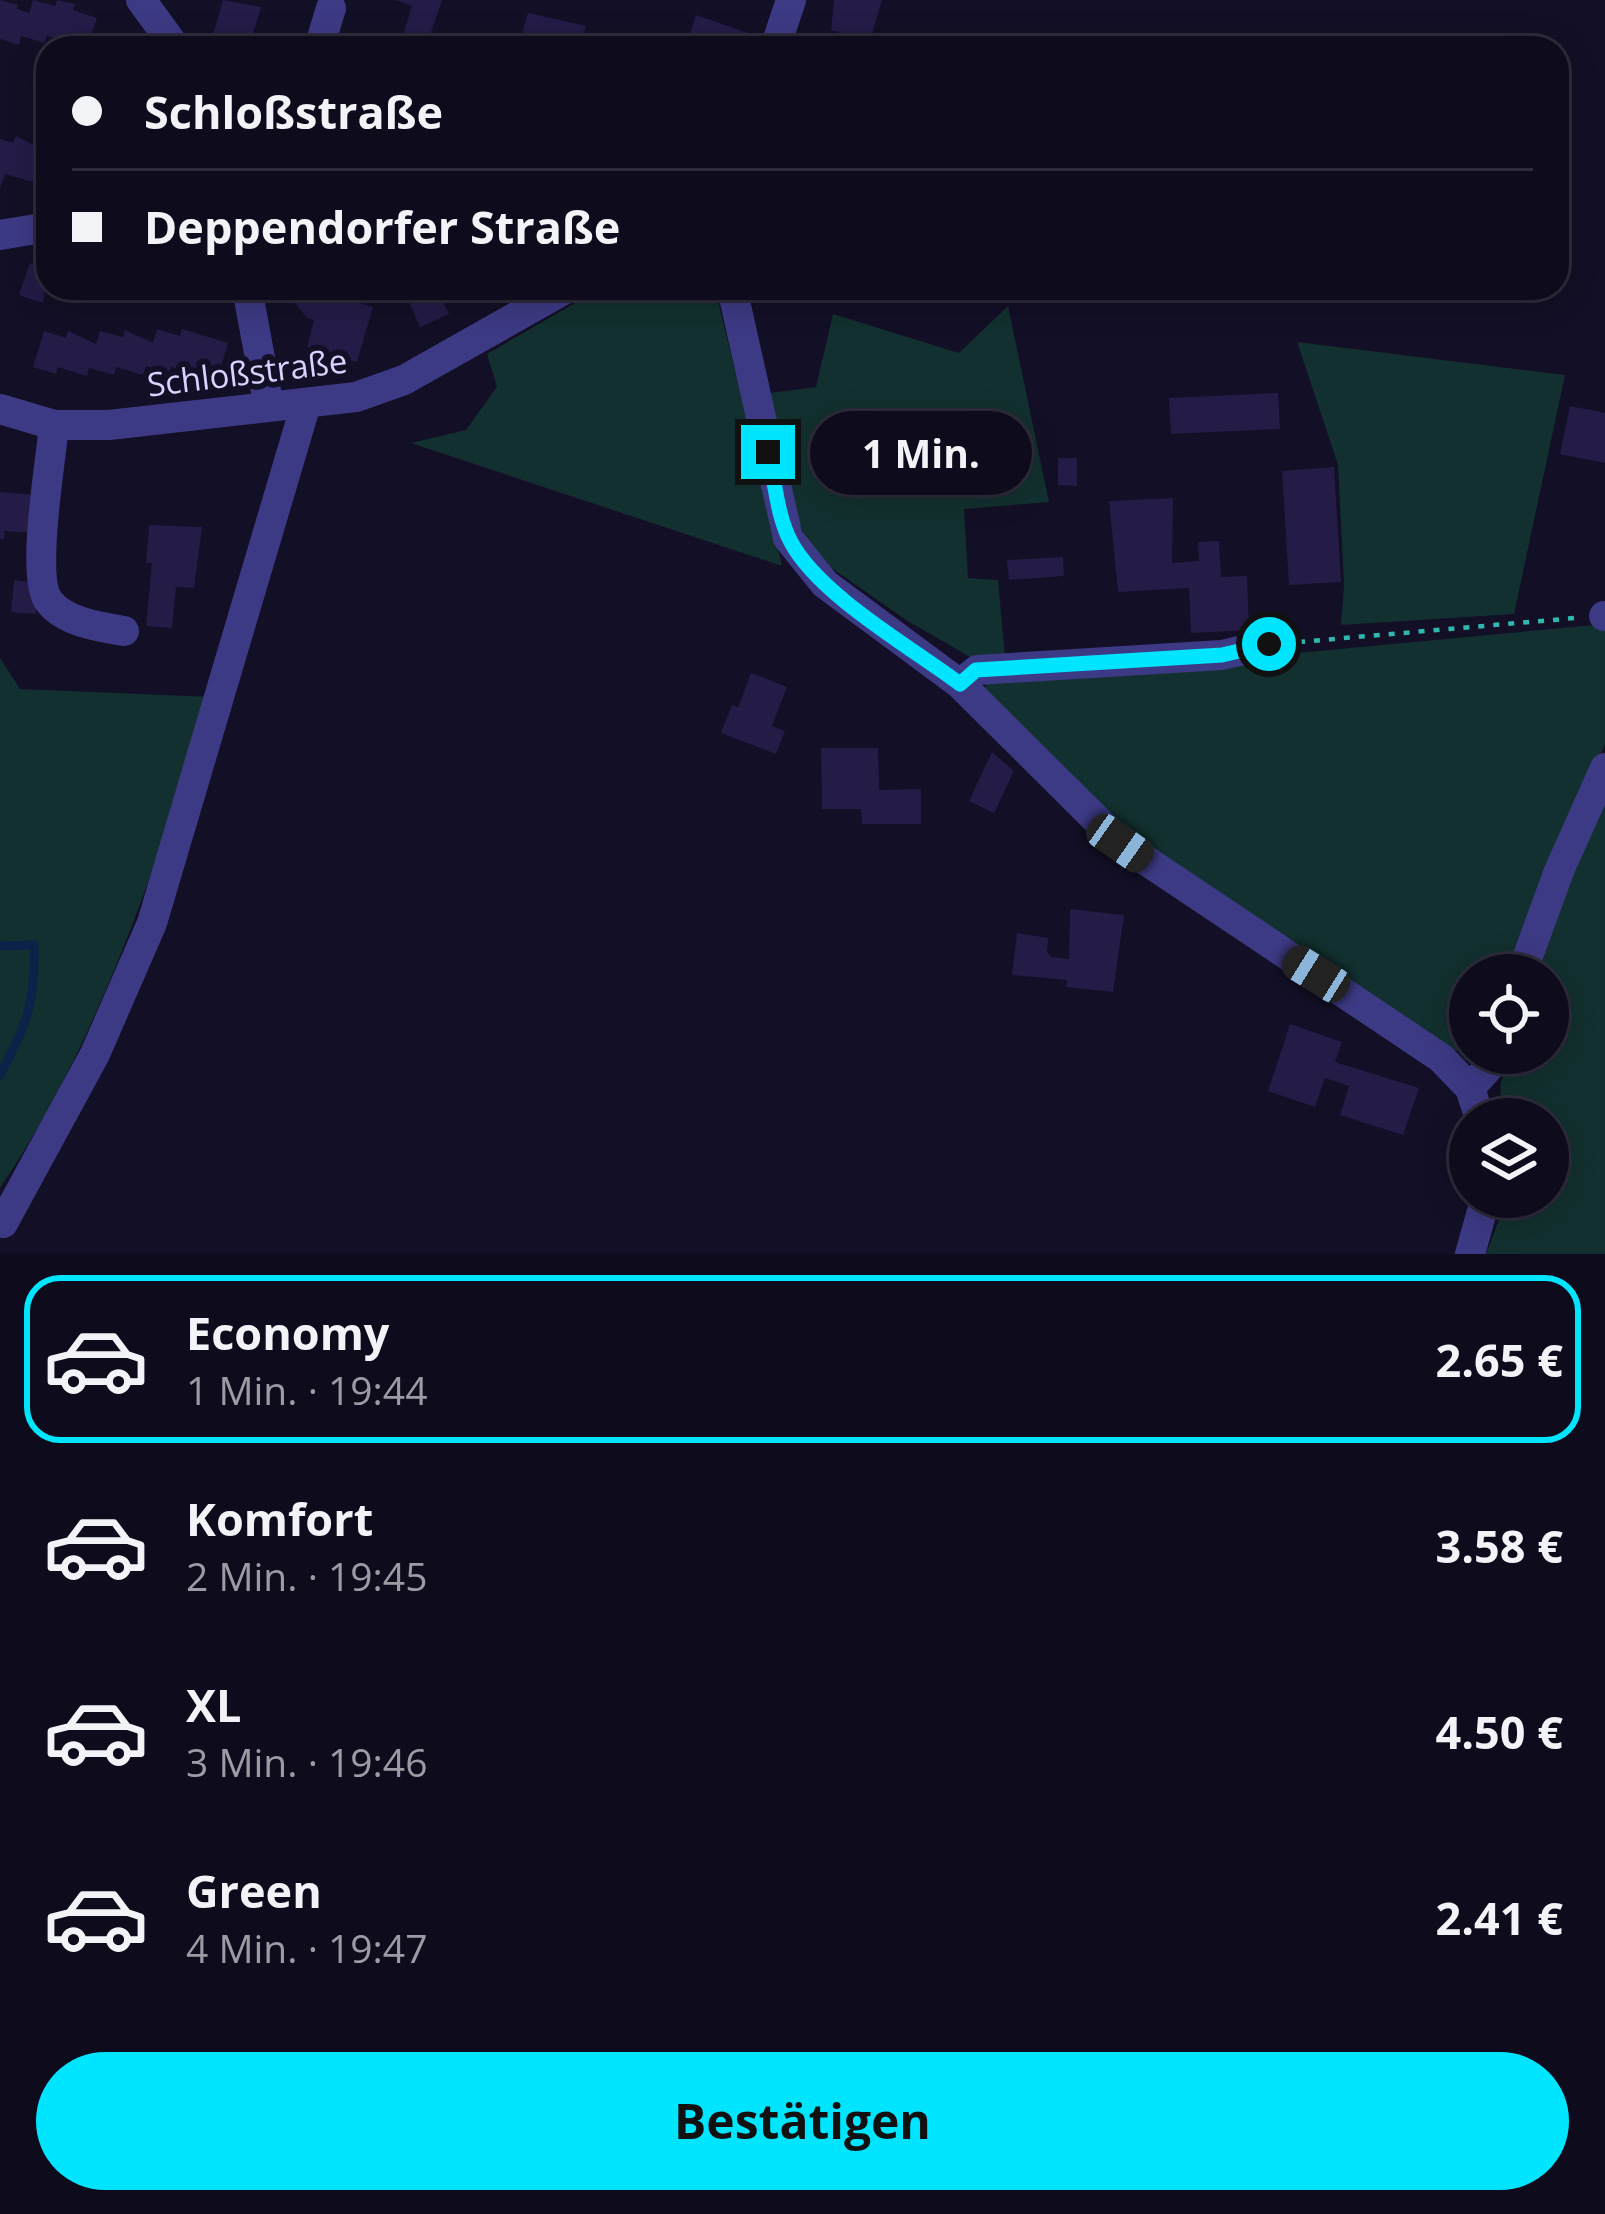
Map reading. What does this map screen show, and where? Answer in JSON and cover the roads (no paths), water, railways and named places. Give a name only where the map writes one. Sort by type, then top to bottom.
[{"type":"street","points":[[141,0],[167,36]]},
{"type":"street","points":[[780,36],[791,0]]},
{"type":"street","points":[[323,36],[331,8]]},
{"type":"street","points":[[0,235],[36,229]]},
{"type":"street","points":[[249,300],[269,407]]},
{"type":"street","name":"Schloßstraße","points":[[0,409],[54,424],[109,425],[356,397],[404,380],[546,300]]},
{"type":"street","points":[[735,300],[788,538],[825,584],[960,684],[1120,843],[1441,1058],[1471,1088],[1474,1098]]},
{"type":"street","points":[[3,1222],[95,1054],[152,923],[306,404]]},
{"type":"street","points":[[54,424],[39,575],[49,602],[72,618],[124,631]]},
{"type":"street","points":[[960,684],[976,670],[1222,655],[1269,644]]},
{"type":"street","points":[[1529,954],[1605,767]]},
{"type":"street","points":[[1471,1088],[1483,1074]]},
{"type":"street","points":[[1470,1254],[1480,1218]]},
{"type":"waterway","points":[[0,946],[34,945],[28,1013],[0,1075]]}]
